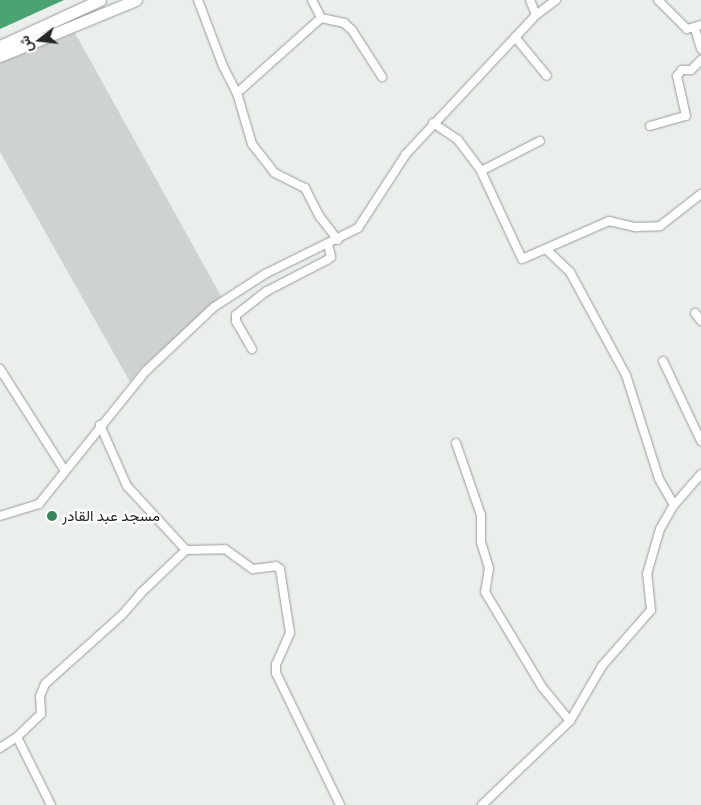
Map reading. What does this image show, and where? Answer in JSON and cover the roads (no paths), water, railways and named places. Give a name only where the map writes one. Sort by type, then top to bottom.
[{"type":"main road","points":[[0,46],[100,0]]},
{"type":"main road","points":[[0,56],[121,3],[136,0]]},
{"type":"street","points":[[198,0],[222,66],[237,93],[244,124],[262,158],[282,178],[305,188],[320,217],[338,240]]},
{"type":"street","points":[[312,0],[321,18]]},
{"type":"street","points":[[530,0],[536,15]]},
{"type":"street","points":[[0,516],[39,504],[100,425],[146,372],[230,295],[265,274],[352,233],[364,222],[406,154],[536,15],[556,0]]},
{"type":"street","points":[[658,0],[682,26],[698,27],[701,49]]},
{"type":"street","points":[[237,93],[321,18]]},
{"type":"street","points":[[321,18],[344,23],[352,30],[382,77]]},
{"type":"street","points":[[515,37],[548,76]]},
{"type":"street","points":[[650,126],[686,116],[677,76],[682,70],[691,70],[701,60]]},
{"type":"street","points":[[433,123],[458,140],[481,171],[521,258],[547,250],[596,225],[609,222],[636,227],[660,226],[701,194]]},
{"type":"street","points":[[481,171],[540,141]]},
{"type":"street","points":[[252,349],[236,321],[236,314],[267,291],[331,257],[328,244]]},
{"type":"street","points":[[547,250],[570,272],[626,375],[658,479],[674,505]]},
{"type":"street","points":[[695,312],[701,321]]},
{"type":"street","points":[[663,361],[701,440]]},
{"type":"street","points":[[0,369],[65,471]]},
{"type":"street","points":[[100,425],[127,486],[186,550]]},
{"type":"street","points":[[456,443],[481,515],[481,542],[489,568],[485,592],[542,687],[570,721]]},
{"type":"street","points":[[482,805],[570,721],[602,666],[652,608],[647,574],[660,529],[674,505],[701,474]]},
{"type":"street","points":[[0,748],[17,737],[41,714],[40,696],[45,684],[122,615],[141,593],[186,550],[225,549],[253,569],[276,566],[280,570],[290,633],[276,664],[276,673],[340,805]]},
{"type":"street","points":[[17,737],[51,805]]},
{"type":"place","name":"مسجد عبد القادر","points":[[52,516]]}]
